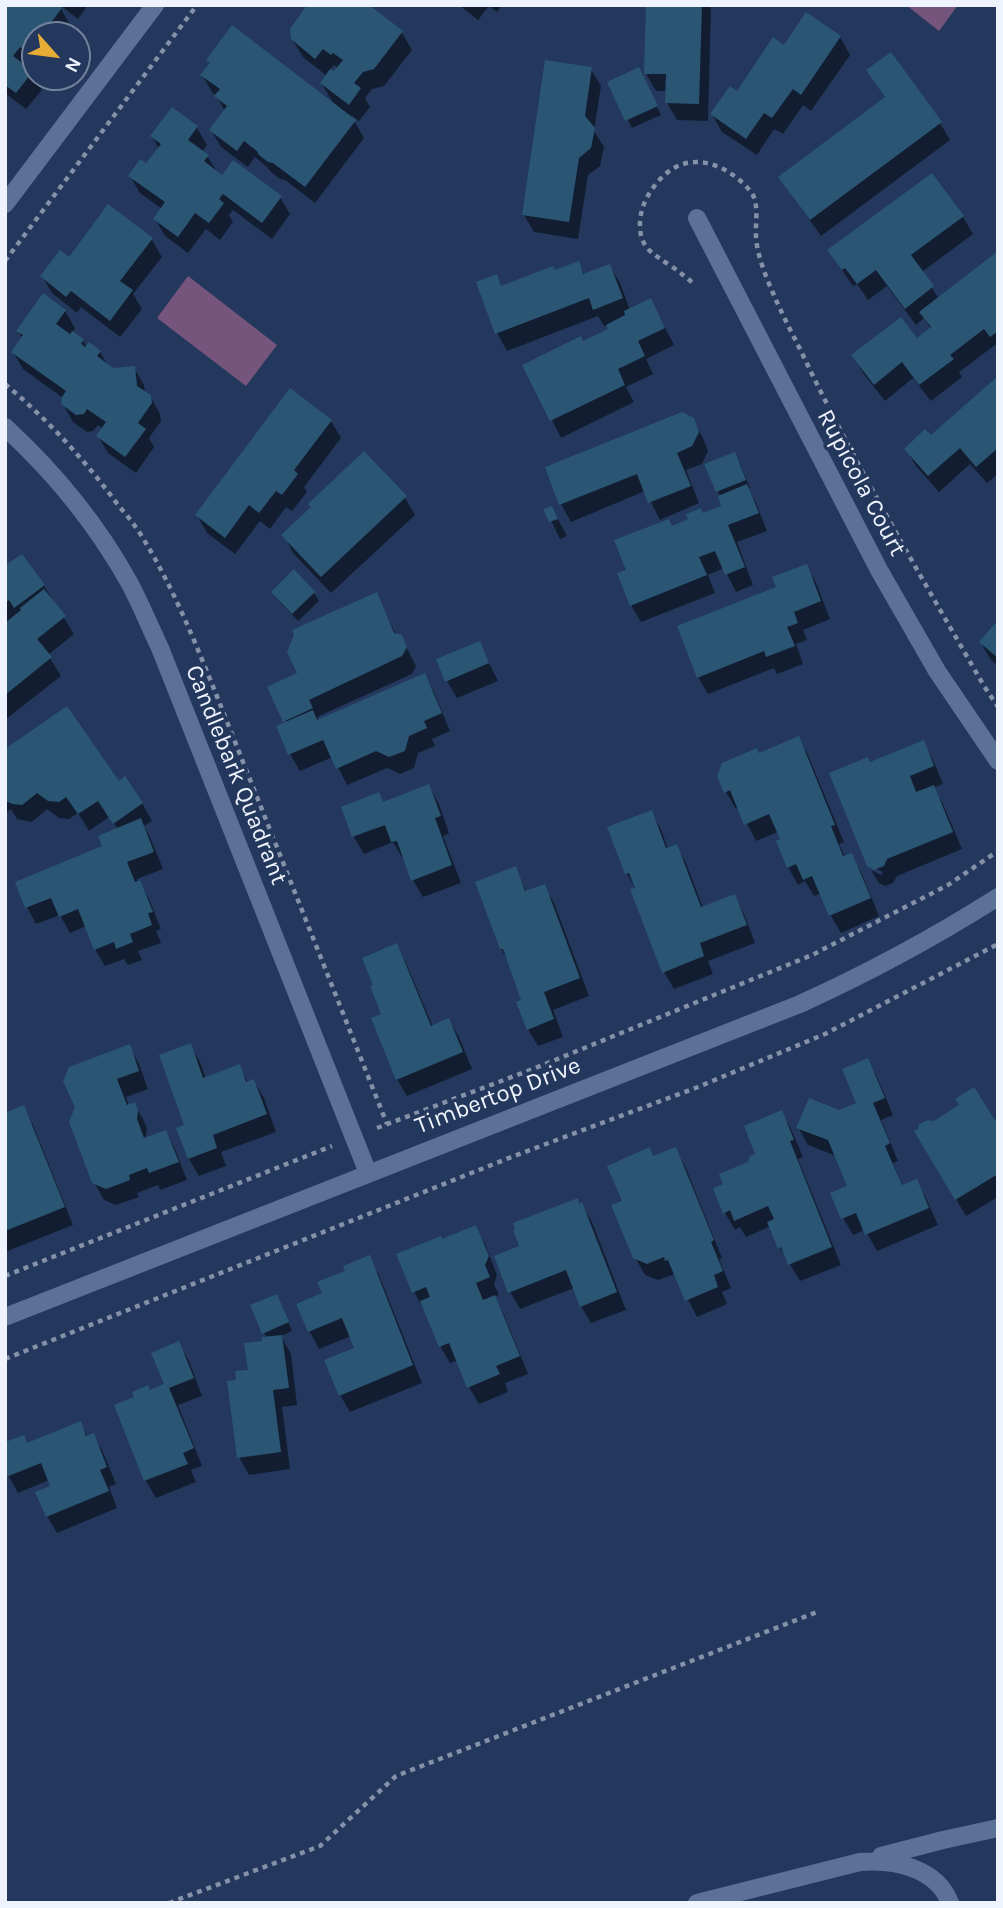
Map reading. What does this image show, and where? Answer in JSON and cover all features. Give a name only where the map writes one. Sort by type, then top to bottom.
[{"type":"street","points":[[5,204],[155,5]]},
{"type":"street","name":"Rupicola Court","points":[[697,218],[879,570],[937,671],[998,761]]},
{"type":"street","name":"Candlebark Quadrant","points":[[5,427],[37,459],[86,517],[116,561],[138,602],[160,648],[368,1173]]},
{"type":"street","name":"Timbertop Drive","points":[[5,1317],[800,1004],[929,939],[998,897]]},
{"type":"street","points":[[697,1903],[998,1828]]},
{"type":"street","points":[[860,1862],[895,1862],[915,1869],[932,1878],[947,1893],[950,1903]]},
{"type":"path","points":[[5,261],[197,5]]},
{"type":"path","points":[[373,1130],[533,1069],[812,955],[948,885],[998,851]]},
{"type":"path","points":[[5,1359],[800,1045],[998,944]]},
{"type":"path","points":[[5,1276],[333,1145]]},
{"type":"path","points":[[169,1903],[320,1846],[397,1776],[817,1612]]},
{"type":"shaded area","points":[[906,5],[958,5],[939,31]]},
{"type":"shaded area","points":[[188,276],[277,345],[246,386],[157,318]]},
{"type":"building","points":[[5,5],[59,5],[62,8],[52,21],[21,21],[21,48],[13,56],[21,62],[21,87],[16,93],[5,85]]},
{"type":"building","points":[[307,5],[369,5],[403,31],[374,69],[363,72],[354,83],[361,88],[349,105],[320,83],[330,69],[334,71],[343,60],[323,49],[315,59],[291,39],[290,29]]},
{"type":"building","points":[[646,5],[702,5],[699,104],[665,103],[666,74],[644,74]]},
{"type":"building","points":[[806,12],[841,36],[801,95],[793,89],[772,118],[764,113],[746,139],[710,114],[730,86],[737,91],[773,37],[784,45]]},
{"type":"building","points":[[232,25],[356,120],[305,187],[268,162],[244,141],[237,151],[209,130],[227,106],[214,96],[220,89],[200,75],[210,63],[206,60]]},
{"type":"building","points":[[891,52],[942,122],[810,220],[778,177],[885,97],[866,70]]},
{"type":"building","points":[[545,60],[592,67],[585,116],[595,128],[591,148],[579,158],[569,222],[522,215]]},
{"type":"building","points":[[639,67],[658,106],[625,121],[607,82]]},
{"type":"building","points":[[172,107],[198,126],[188,140],[209,155],[204,161],[222,175],[233,160],[282,196],[262,223],[223,194],[219,199],[224,203],[209,223],[195,213],[178,237],[153,219],[165,202],[128,176],[140,159],[146,163],[161,144],[150,136]]},
{"type":"building","points":[[932,173],[964,216],[911,255],[934,286],[905,309],[876,270],[857,284],[827,250]]},
{"type":"building","points":[[108,204],[153,238],[120,281],[133,290],[110,321],[71,291],[66,297],[40,276],[60,250],[69,257]]},
{"type":"building","points":[[998,251],[998,331],[990,337],[984,329],[950,355],[954,359],[919,385],[902,362],[874,385],[851,355],[901,317],[917,338],[931,327],[919,312]]},
{"type":"building","points":[[579,261],[583,274],[610,264],[623,298],[593,310],[589,298],[495,334],[476,282],[497,274],[501,286],[553,266],[555,270]]},
{"type":"building","points":[[43,293],[66,310],[56,324],[70,334],[72,331],[84,339],[81,344],[85,347],[89,342],[101,351],[97,356],[113,368],[135,366],[137,386],[151,395],[152,403],[138,423],[146,429],[125,457],[96,436],[106,422],[87,409],[84,414],[76,415],[61,404],[66,391],[11,352],[23,335],[16,331]]},
{"type":"building","points":[[651,298],[665,328],[638,341],[645,356],[618,369],[625,385],[550,421],[522,365],[581,336],[583,341],[608,329],[606,325],[625,315],[624,311]]},
{"type":"building","points":[[998,376],[998,448],[976,467],[960,448],[928,476],[904,449],[925,429],[931,435]]},
{"type":"building","points":[[290,388],[332,420],[294,470],[298,474],[282,495],[276,491],[259,513],[249,505],[225,538],[195,515]]},
{"type":"building","points":[[682,412],[694,418],[699,432],[692,446],[677,453],[691,486],[648,503],[637,474],[559,505],[545,467]]},
{"type":"building","points":[[364,451],[407,496],[321,577],[281,535],[311,507],[308,504]]},
{"type":"building","points":[[735,452],[746,480],[716,492],[704,464]]},
{"type":"building","points":[[747,484],[759,513],[728,525],[745,567],[725,575],[715,551],[699,557],[707,575],[630,606],[617,573],[626,570],[614,540],[669,519],[672,526],[688,519],[686,514],[701,508],[703,513],[721,506],[718,496]]},
{"type":"building","points":[[552,506],[558,519],[549,522],[543,509]]},
{"type":"building","points":[[22,554],[45,585],[14,608],[9,600],[5,603],[5,562],[7,564]]},
{"type":"building","points":[[807,564],[821,601],[794,612],[798,623],[787,627],[795,646],[766,657],[764,651],[697,678],[677,626],[776,587],[772,577]]},
{"type":"building","points":[[294,569],[315,592],[292,614],[271,592]]},
{"type":"building","points":[[44,589],[66,616],[37,639],[52,657],[5,695],[5,623]]},
{"type":"building","points":[[377,592],[394,633],[402,635],[407,647],[402,656],[309,700],[313,708],[283,722],[267,687],[297,673],[287,652],[294,635],[292,630]]},
{"type":"building","points":[[998,620],[998,658],[979,642]]},
{"type":"building","points":[[480,641],[489,663],[445,682],[436,659]]},
{"type":"building","points":[[425,673],[442,713],[424,721],[427,728],[409,736],[405,751],[389,757],[376,751],[336,769],[323,740],[288,755],[276,726],[313,710],[317,720]]},
{"type":"building","points":[[67,706],[119,781],[125,776],[143,803],[113,824],[98,801],[78,814],[66,797],[59,802],[48,801],[37,793],[22,805],[5,801],[5,749]]},
{"type":"building","points":[[799,736],[835,825],[831,826],[843,856],[852,853],[871,898],[829,916],[812,876],[803,880],[796,864],[787,868],[776,841],[780,839],[769,814],[744,825],[730,790],[724,793],[717,776],[722,763],[757,748],[759,753]]},
{"type":"building","points":[[924,740],[934,766],[910,776],[916,792],[934,785],[953,832],[887,859],[884,866],[874,870],[867,866],[829,773],[868,757],[870,762]]},
{"type":"building","points":[[429,784],[441,816],[435,818],[452,865],[411,881],[397,841],[391,842],[385,825],[352,837],[341,807],[379,792],[383,802]]},
{"type":"building","points":[[652,810],[666,848],[677,844],[701,907],[735,894],[747,925],[700,943],[704,956],[662,973],[630,889],[635,888],[629,873],[625,874],[607,827]]},
{"type":"building","points":[[141,818],[154,852],[127,862],[135,882],[140,880],[153,912],[148,913],[152,925],[130,934],[133,942],[116,949],[114,942],[94,950],[78,909],[59,917],[51,898],[25,908],[15,882],[102,846],[98,836]]},
{"type":"building","points":[[516,866],[525,891],[545,884],[580,978],[544,992],[554,1019],[527,1030],[516,1002],[521,1000],[475,882]]},
{"type":"building","points":[[397,943],[431,1026],[449,1018],[463,1052],[396,1080],[371,1018],[381,1014],[362,958]]},
{"type":"building","points":[[191,1043],[203,1078],[240,1064],[246,1082],[254,1079],[267,1114],[213,1135],[217,1148],[188,1159],[176,1128],[184,1125],[159,1055]]},
{"type":"building","points":[[130,1044],[139,1071],[117,1079],[127,1105],[135,1102],[137,1119],[144,1138],[166,1130],[179,1162],[149,1173],[147,1168],[129,1175],[130,1180],[106,1189],[92,1183],[69,1122],[75,1107],[63,1081],[69,1067]]},
{"type":"building","points":[[868,1058],[885,1098],[873,1103],[890,1143],[885,1146],[902,1185],[917,1179],[929,1208],[865,1235],[856,1213],[841,1219],[830,1193],[847,1186],[828,1140],[796,1128],[809,1098],[839,1110],[856,1103],[842,1069]]},
{"type":"building","points":[[974,1087],[998,1125],[998,1174],[955,1200],[914,1131],[919,1124],[928,1120],[934,1121],[959,1105],[955,1099]]},
{"type":"building","points":[[24,1105],[65,1207],[5,1231],[5,1113]]},
{"type":"building","points":[[782,1110],[794,1140],[790,1141],[832,1247],[788,1265],[767,1222],[774,1219],[768,1206],[734,1221],[730,1210],[723,1214],[713,1188],[723,1184],[719,1174],[748,1162],[750,1156],[755,1154],[744,1126]]},
{"type":"building","points":[[650,1147],[653,1156],[676,1147],[714,1240],[711,1242],[723,1271],[714,1275],[718,1287],[685,1301],[668,1260],[665,1261],[664,1257],[647,1264],[633,1258],[611,1205],[622,1201],[607,1166]]},
{"type":"building","points":[[578,1198],[579,1204],[582,1202],[617,1292],[580,1307],[566,1270],[508,1293],[494,1256],[519,1246],[513,1223]]},
{"type":"building","points":[[476,1225],[489,1256],[485,1265],[490,1277],[476,1283],[483,1300],[495,1295],[520,1356],[496,1366],[500,1374],[467,1388],[449,1343],[439,1347],[420,1301],[430,1297],[426,1287],[412,1293],[396,1254]]},
{"type":"building","points":[[370,1255],[413,1365],[339,1396],[324,1360],[354,1348],[342,1318],[308,1332],[296,1304],[322,1293],[317,1282],[345,1271],[343,1266]]},
{"type":"building","points":[[277,1294],[289,1322],[262,1334],[250,1305]]},
{"type":"building","points":[[282,1335],[289,1388],[273,1390],[281,1452],[237,1458],[227,1381],[236,1380],[235,1371],[248,1370],[244,1343],[262,1341],[262,1337]]},
{"type":"building","points":[[179,1341],[194,1378],[169,1388],[194,1448],[183,1453],[188,1464],[144,1481],[114,1405],[134,1397],[132,1392],[148,1385],[150,1390],[164,1384],[151,1353]]},
{"type":"building","points":[[81,1421],[86,1436],[94,1433],[107,1467],[100,1470],[109,1491],[46,1517],[35,1492],[50,1486],[41,1463],[6,1477],[5,1442],[24,1435],[27,1443]]}]
